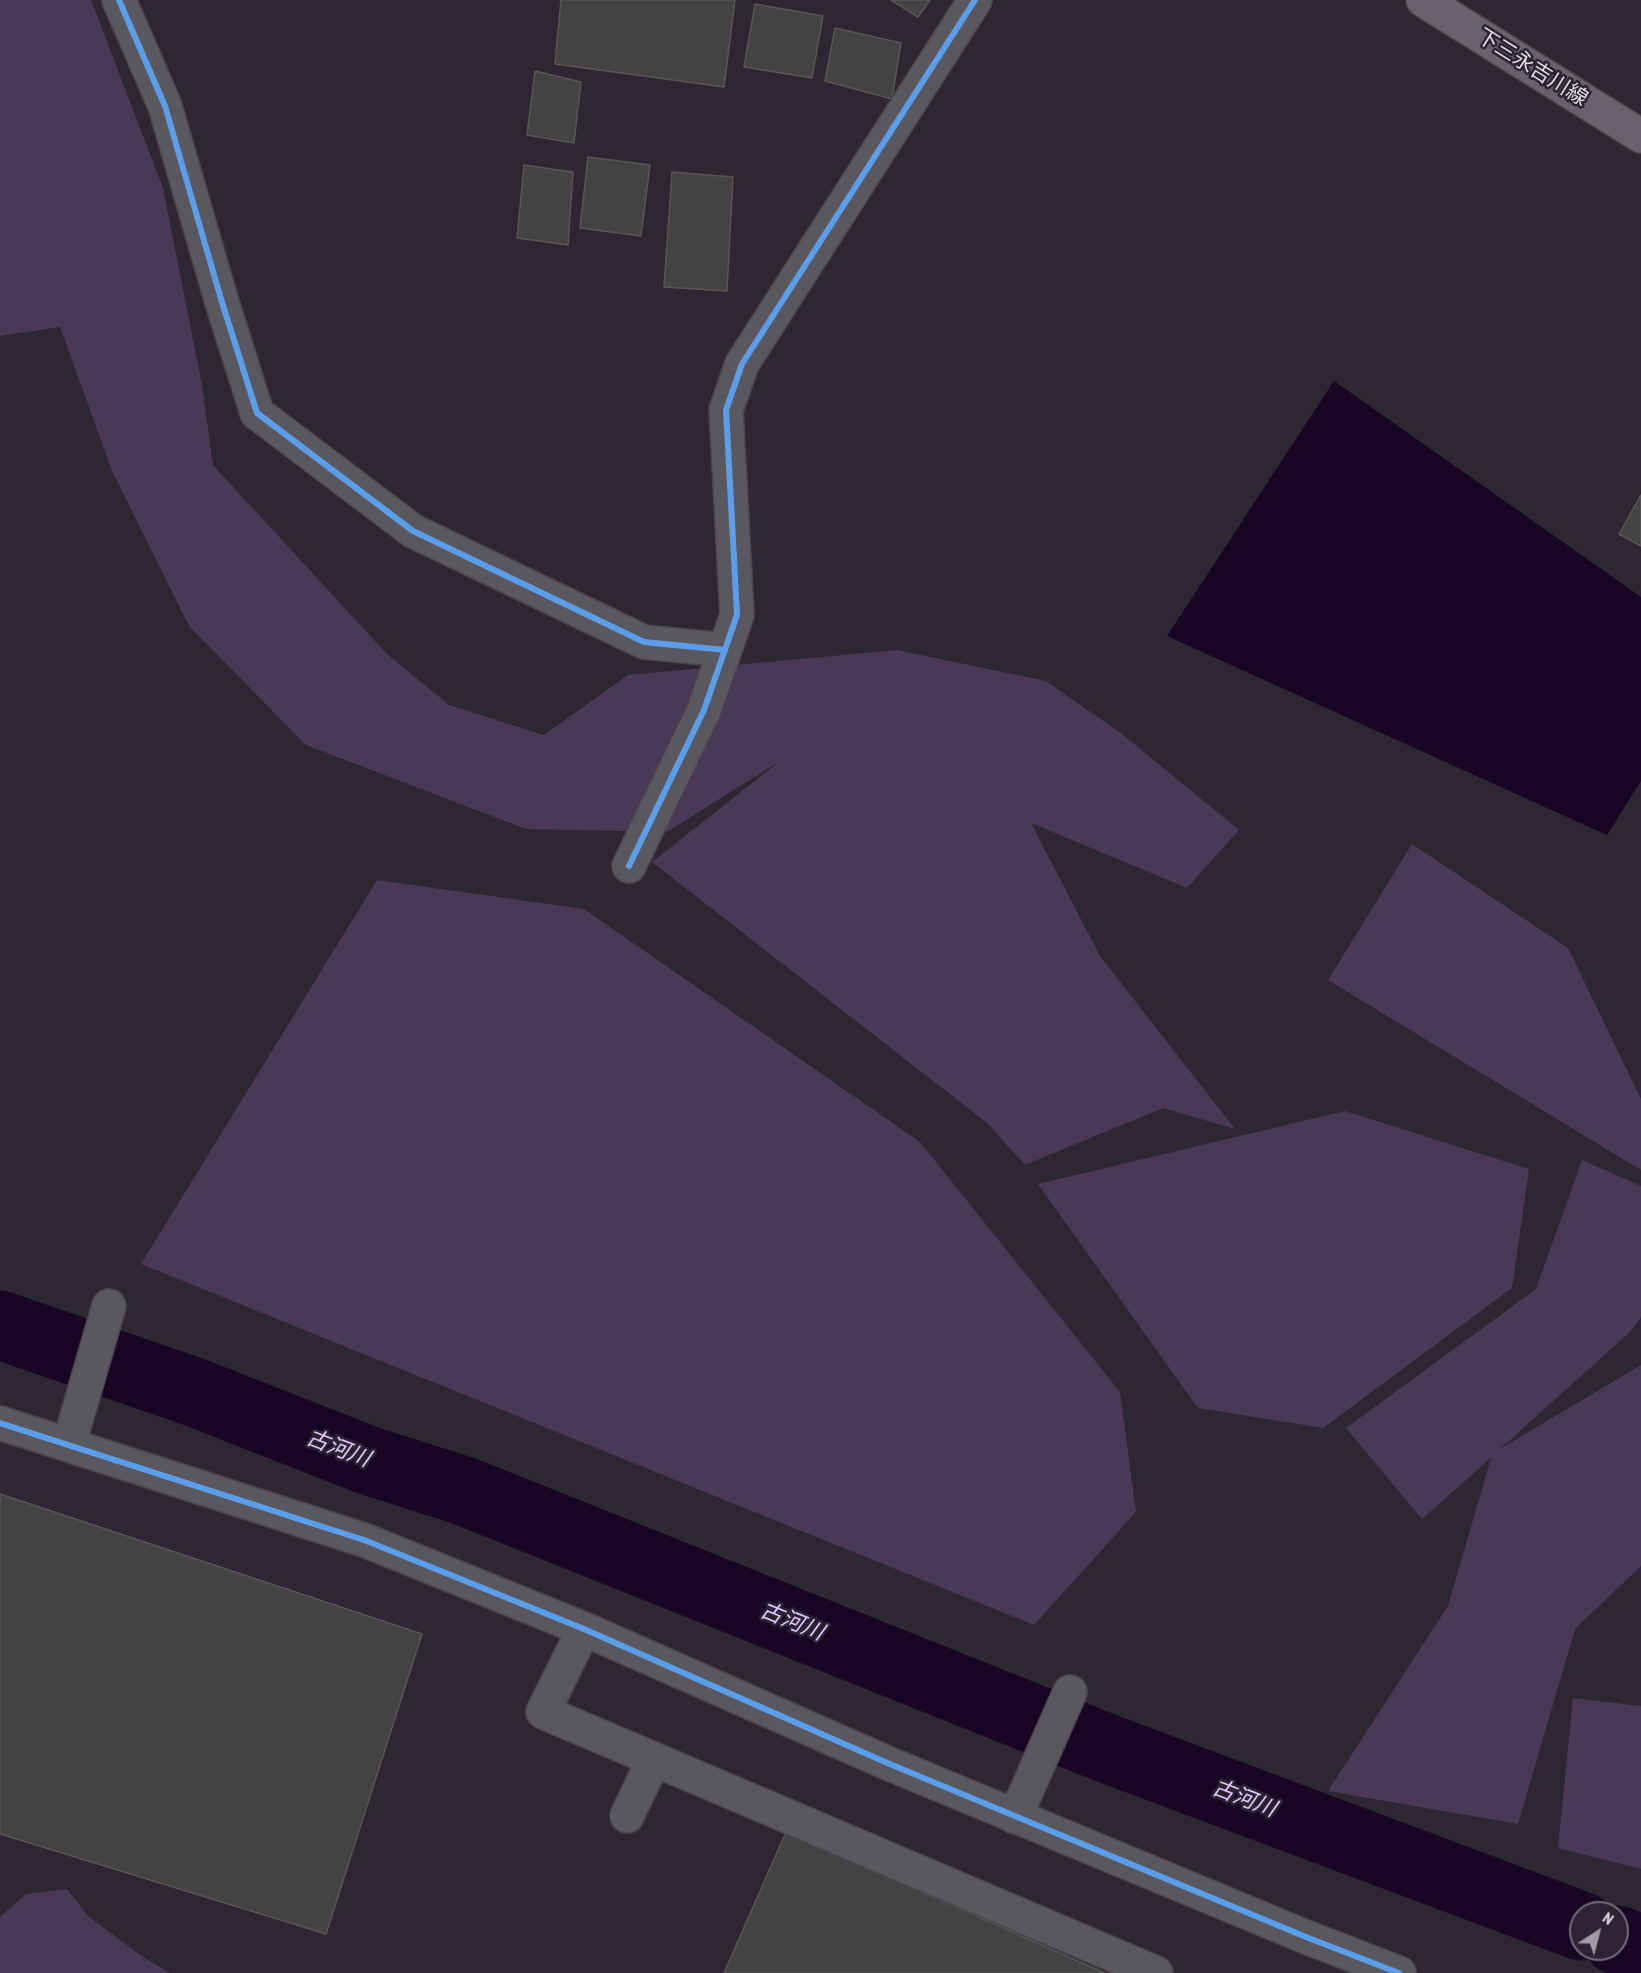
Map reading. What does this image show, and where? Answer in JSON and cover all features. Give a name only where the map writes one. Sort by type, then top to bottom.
[{"type":"main road","name":"下三永吉川線","points":[[1423,0],[1641,136]]},
{"type":"street","points":[[119,0],[165,106],[221,299],[257,412],[413,531],[644,642],[725,650]]},
{"type":"street","points":[[629,866],[704,710],[737,615],[726,410],[742,364],[975,0]]},
{"type":"street","points":[[69,1444],[109,1306]]},
{"type":"street","points":[[0,1423],[364,1540],[584,1629],[885,1762],[1022,1804],[1306,1937],[1399,1973]]},
{"type":"street","points":[[584,1629],[543,1712],[1156,1973]]},
{"type":"street","points":[[1022,1804],[1070,1692]]},
{"type":"street","points":[[627,1816],[654,1759]]},
{"type":"shaded area","points":[[0,0],[91,0],[163,188],[202,385],[213,465],[387,654],[449,705],[544,735],[628,675],[897,650],[1046,681],[1122,734],[1239,830],[1187,888],[1031,823],[1100,956],[1235,1129],[1163,1108],[1025,1165],[987,1123],[652,862],[780,761],[667,832],[526,829],[306,745],[189,626],[112,471],[60,327],[0,336]]},
{"type":"shaded area","points":[[1334,381],[1641,597],[1641,781],[1607,835],[1167,636]]},
{"type":"shaded area","points":[[1412,844],[1568,948],[1641,1099],[1641,1170],[1328,980]]},
{"type":"shaded area","points":[[377,880],[584,909],[920,1142],[1120,1392],[1136,1512],[1034,1625],[141,1264]]},
{"type":"shaded area","points":[[1345,1111],[1529,1169],[1512,1288],[1323,1428],[1198,1408],[1038,1184]]},
{"type":"shaded area","points":[[1582,1160],[1641,1186],[1641,1317],[1629,1333],[1500,1449],[1641,1365],[1641,1566],[1575,1629],[1518,1824],[1328,1791],[1448,1606],[1491,1458],[1422,1519],[1346,1428],[1536,1289]]},
{"type":"shaded area","points":[[1573,1698],[1641,1706],[1641,1869],[1558,1848]]},
{"type":"shaded area","points":[[67,1889],[88,1916],[143,1957],[170,1973],[0,1973],[0,1917],[26,1894]]},
{"type":"building","points":[[561,0],[735,0],[724,87],[555,64]]},
{"type":"building","points":[[891,0],[930,0],[918,17]]},
{"type":"building","points":[[755,4],[823,16],[812,78],[744,67]]},
{"type":"building","points":[[835,28],[901,43],[892,99],[825,81]]},
{"type":"building","points":[[535,71],[581,82],[574,143],[527,135]]},
{"type":"building","points":[[588,157],[650,165],[641,236],[580,228]]},
{"type":"building","points":[[524,165],[573,172],[568,245],[517,238]]},
{"type":"building","points":[[672,172],[733,177],[727,291],[664,287]]},
{"type":"building","points":[[1641,495],[1641,546],[1619,534]]},
{"type":"building","points":[[0,1494],[422,1634],[326,1934],[0,1834]]},
{"type":"building","points":[[786,1832],[1105,1973],[724,1973]]},
{"type":"waterway","name":"古河川","points":[[0,1325],[194,1392],[367,1460],[464,1491],[1106,1748],[1569,1922]]},
{"type":"waterway","name":"古河川","points":[[1629,1944],[1641,1949]]},
{"type":"cycle path","points":[[119,0],[165,106],[257,413],[413,531],[644,642],[725,650]]},
{"type":"cycle path","points":[[629,866],[704,710],[737,615],[726,410],[742,364],[975,0]]},
{"type":"cycle path","points":[[0,1423],[364,1540],[584,1629],[885,1762],[1306,1937],[1399,1973]]}]
